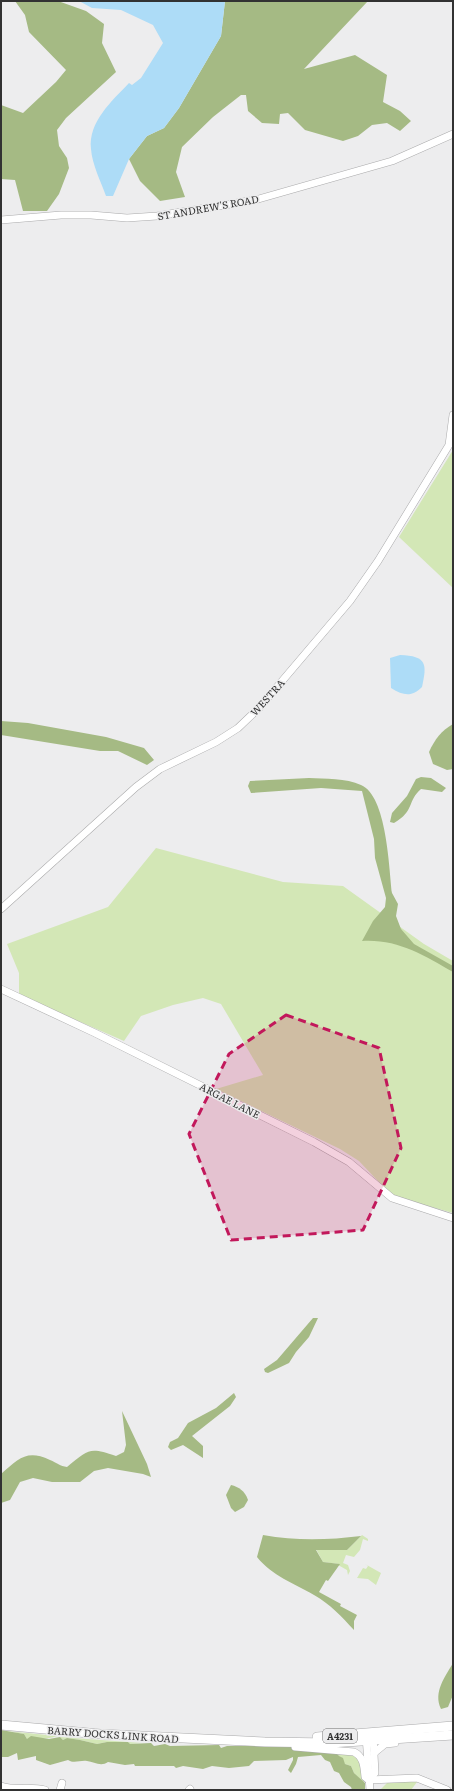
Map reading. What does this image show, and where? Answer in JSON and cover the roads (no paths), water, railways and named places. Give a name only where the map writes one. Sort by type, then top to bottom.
[{"type":"main road","name":"BARRY DOCKS LINK ROAD","points":[[1,1725],[100,1734],[330,1743],[370,1737],[402,1730],[453,1726]]},
{"type":"main road","name":"BARRY DOCKS LINK ROAD","points":[[370,1737],[453,1735]]},
{"type":"street","name":"ST ANDREW'S ROAD","points":[[1,220],[91,215],[127,218],[150,216],[255,200],[392,161],[453,134]]},
{"type":"street","name":"WESTRA","points":[[1,909],[136,787],[160,769],[216,742],[238,728],[260,707],[350,601],[378,561],[449,445],[453,415]]},
{"type":"street","name":"ARGAE LANE","points":[[1,989],[95,1033],[314,1142],[349,1162],[392,1198],[453,1218]]},
{"type":"street","points":[[402,1730],[411,1726],[453,1723]]},
{"type":"street","points":[[374,1754],[388,1743],[444,1739],[453,1735]]},
{"type":"street","points":[[369,1780],[375,1773],[374,1754],[370,1737]]},
{"type":"street","points":[[370,1737],[370,1790]]},
{"type":"street","points":[[226,1740],[248,1745],[349,1750],[361,1757],[365,1777],[369,1780],[417,1778],[447,1790]]},
{"type":"street","points":[[1,1786],[11,1790],[40,1788],[45,1790]]},
{"type":"water","points":[[79,1],[225,1],[221,36],[179,108],[164,128],[147,136],[129,159],[113,196],[106,196],[95,167],[91,149],[93,130],[102,113],[115,97],[129,83],[132,85],[141,78],[163,43],[153,25],[121,10],[92,8]]},
{"type":"water","points":[[400,655],[416,657],[423,663],[424,672],[422,687],[411,694],[400,693],[391,688],[390,658]]}]
